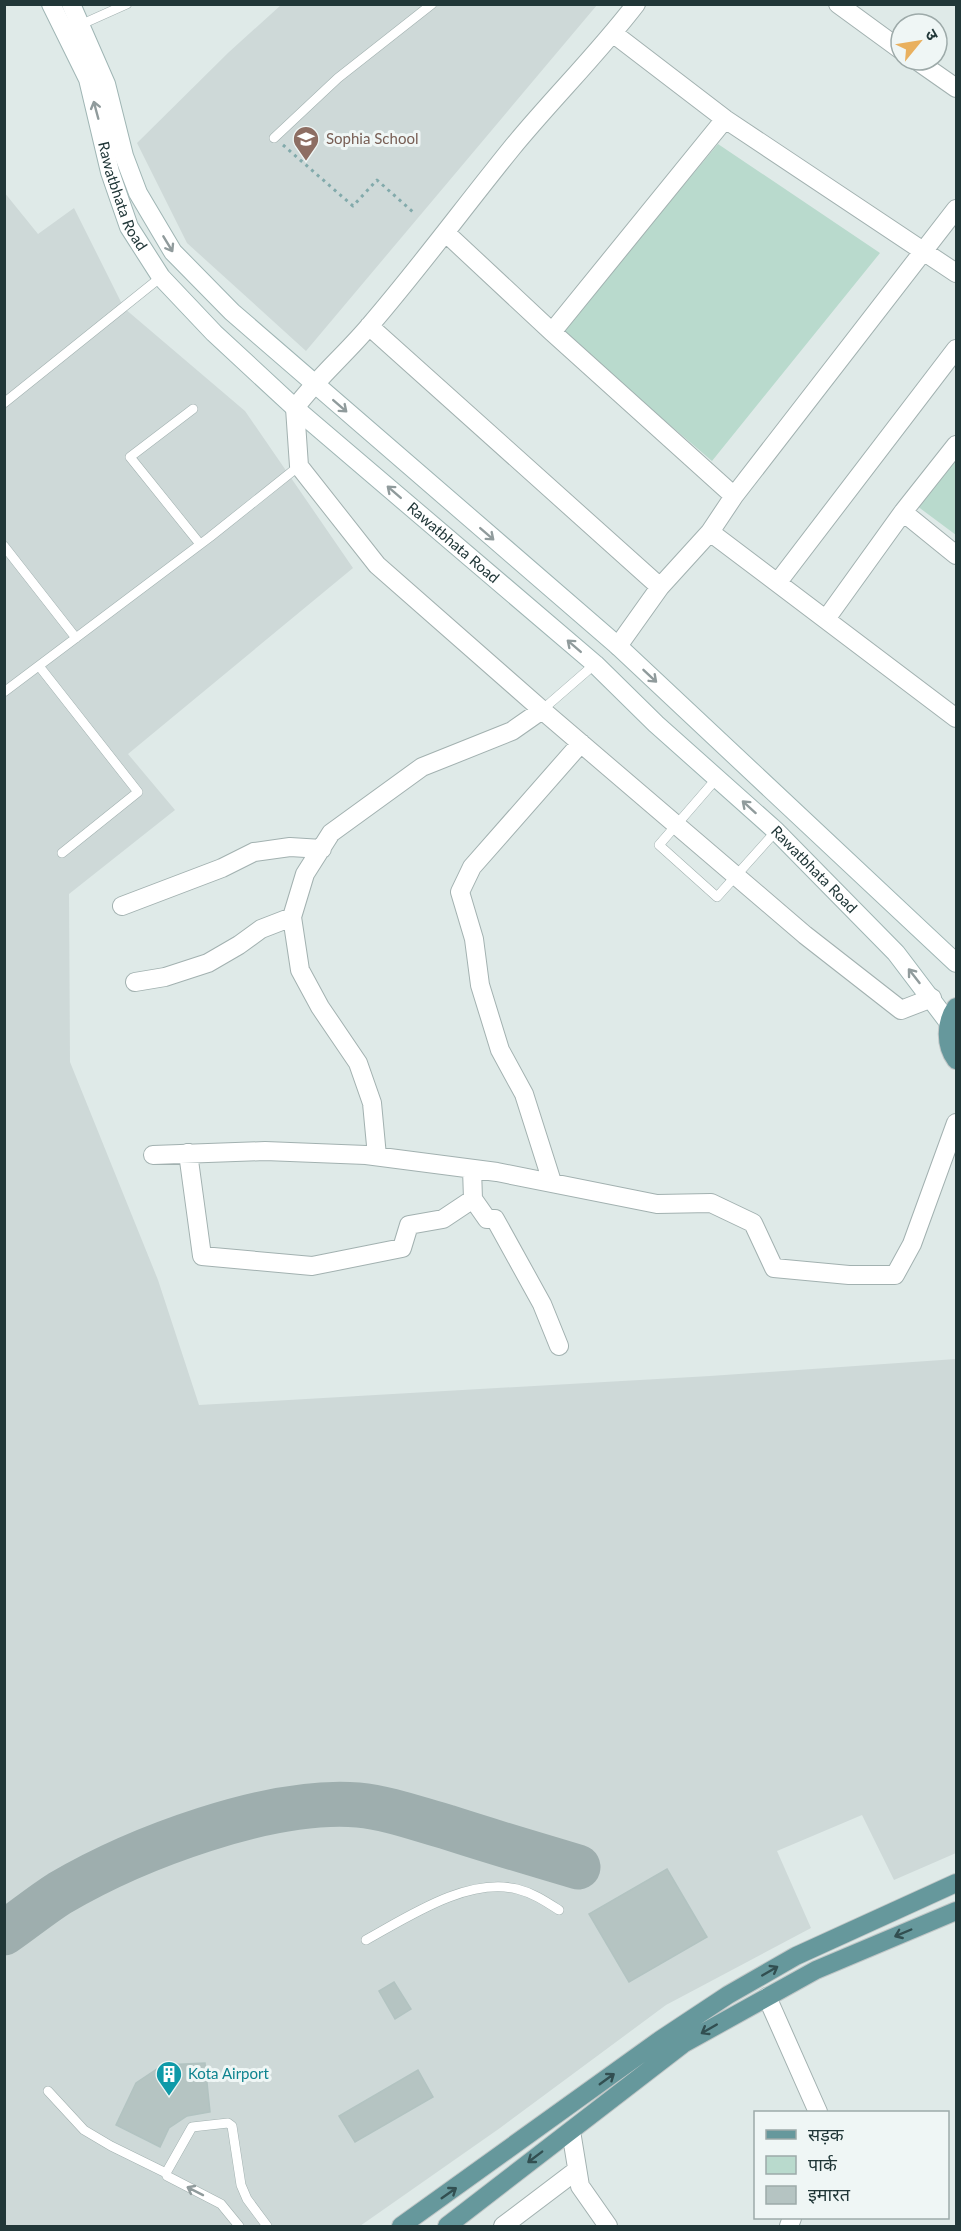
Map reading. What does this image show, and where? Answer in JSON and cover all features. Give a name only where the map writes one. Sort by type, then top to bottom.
[{"type":"main road","points":[[953,1015],[947,1033],[952,1055],[957,1060]]},
{"type":"main road","points":[[401,2226],[660,2040],[728,1995],[796,1956],[957,1883]]},
{"type":"main road","points":[[447,2226],[683,2044],[816,1970],[957,1911]]},
{"type":"street","name":"Rawatbhata Road","points":[[51,4],[88,80],[110,172],[129,227],[161,277],[214,333],[295,408],[595,664],[656,724],[776,831],[896,953],[932,998],[953,1015]]},
{"type":"street","name":"Rawatbhata Road","points":[[71,4],[106,84],[124,156],[138,193],[173,252],[232,312],[618,646],[957,963]]},
{"type":"street","points":[[636,4],[614,34],[512,148],[369,326],[314,383],[295,408],[300,466],[377,565],[805,935],[901,1010],[932,998]]},
{"type":"street","points":[[838,4],[889,41]]},
{"type":"street","points":[[614,34],[725,119],[957,273]]},
{"type":"street","points":[[934,72],[957,88]]},
{"type":"street","points":[[552,332],[725,119]]},
{"type":"street","points":[[618,646],[660,587],[710,532],[734,496],[957,209]]},
{"type":"street","points":[[446,233],[734,496]]},
{"type":"street","points":[[369,326],[660,587]]},
{"type":"street","points":[[777,582],[957,349]]},
{"type":"street","points":[[826,619],[903,512],[957,445]]},
{"type":"street","points":[[903,512],[957,555]]},
{"type":"street","points":[[710,532],[957,718]]},
{"type":"street","points":[[377,1156],[372,1103],[358,1063],[320,1007],[300,970],[292,917],[305,874],[332,833],[422,767],[512,730],[542,710]]},
{"type":"street","points":[[552,1182],[524,1094],[500,1050],[480,985],[474,939],[460,892],[472,867],[581,743]]},
{"type":"street","points":[[122,906],[222,868],[254,852],[290,847],[321,849]]},
{"type":"street","points":[[135,982],[165,977],[208,963],[261,929],[292,917]]},
{"type":"street","points":[[153,1155],[265,1151],[377,1156],[472,1168],[657,1204],[711,1203],[753,1223],[774,1268],[849,1275],[895,1275],[912,1244],[957,1123]]},
{"type":"street","points":[[188,1154],[202,1256],[312,1266],[402,1248],[409,1226],[443,1219],[473,1199]]},
{"type":"street","points":[[472,1168],[473,1199],[487,1219],[495,1219],[542,1304],[559,1346]]},
{"type":"street","points":[[767,1997],[819,2111]]},
{"type":"street","points":[[571,2131],[580,2186],[608,2226]]},
{"type":"street","points":[[503,2226],[577,2170]]},
{"type":"lane","points":[[80,25],[127,4]]},
{"type":"lane","points":[[274,138],[338,78],[432,4]]},
{"type":"lane","points":[[4,403],[161,277]]},
{"type":"lane","points":[[193,409],[130,457],[200,544]]},
{"type":"lane","points":[[4,692],[300,466]]},
{"type":"lane","points":[[4,546],[76,638]]},
{"type":"lane","points":[[542,710],[595,664]]},
{"type":"lane","points":[[39,666],[138,792],[62,853]]},
{"type":"lane","points":[[717,778],[659,844],[717,897],[776,831]]},
{"type":"lane","points":[[366,1940],[440,1901],[466,1892],[494,1887],[515,1888],[533,1894],[559,1910]]},
{"type":"lane","points":[[48,2091],[84,2130],[221,2204],[240,2226]]},
{"type":"lane","points":[[166,2173],[192,2127],[228,2123],[234,2131],[241,2185],[247,2199],[267,2226]]},
{"type":"path","points":[[274,138],[353,206],[377,180],[414,213]]},
{"type":"shaded area","name":"Sophia School","points":[[281,5],[597,5],[306,351],[187,243],[137,143],[229,52]]},
{"type":"shaded area","name":"Kota Airport","points":[[4,192],[38,234],[74,208],[124,308],[245,411],[353,568],[128,754],[175,810],[69,894],[70,1062],[158,1280],[199,1405],[710,1376],[956,1359],[956,1853],[894,1880],[862,1815],[777,1851],[811,1928],[666,2005],[500,2128],[360,2226],[5,2226]]},
{"type":"green space","points":[[718,144],[880,253],[712,461],[561,332]]},
{"type":"green space","points":[[956,448],[956,535],[913,503]]},
{"type":"building","points":[[667,1869],[707,1937],[629,1982],[589,1914]]},
{"type":"building","points":[[394,1982],[411,2009],[395,2019],[379,1991]]},
{"type":"building","name":"Kota Airport","points":[[205,2063],[210,2112],[187,2116],[169,2128],[160,2147],[116,2125],[136,2083],[163,2065]]},
{"type":"building","points":[[418,2070],[433,2097],[355,2142],[339,2116]]},
{"type":"taxiway","points":[[4,1933],[60,1893],[127,1859],[204,1830],[285,1809],[323,1805],[370,1806],[578,1867]]},
{"type":"place","name":"Sophia School","points":[[306,162]]},
{"type":"place","name":"Kota Airport","points":[[169,2097]]}]
